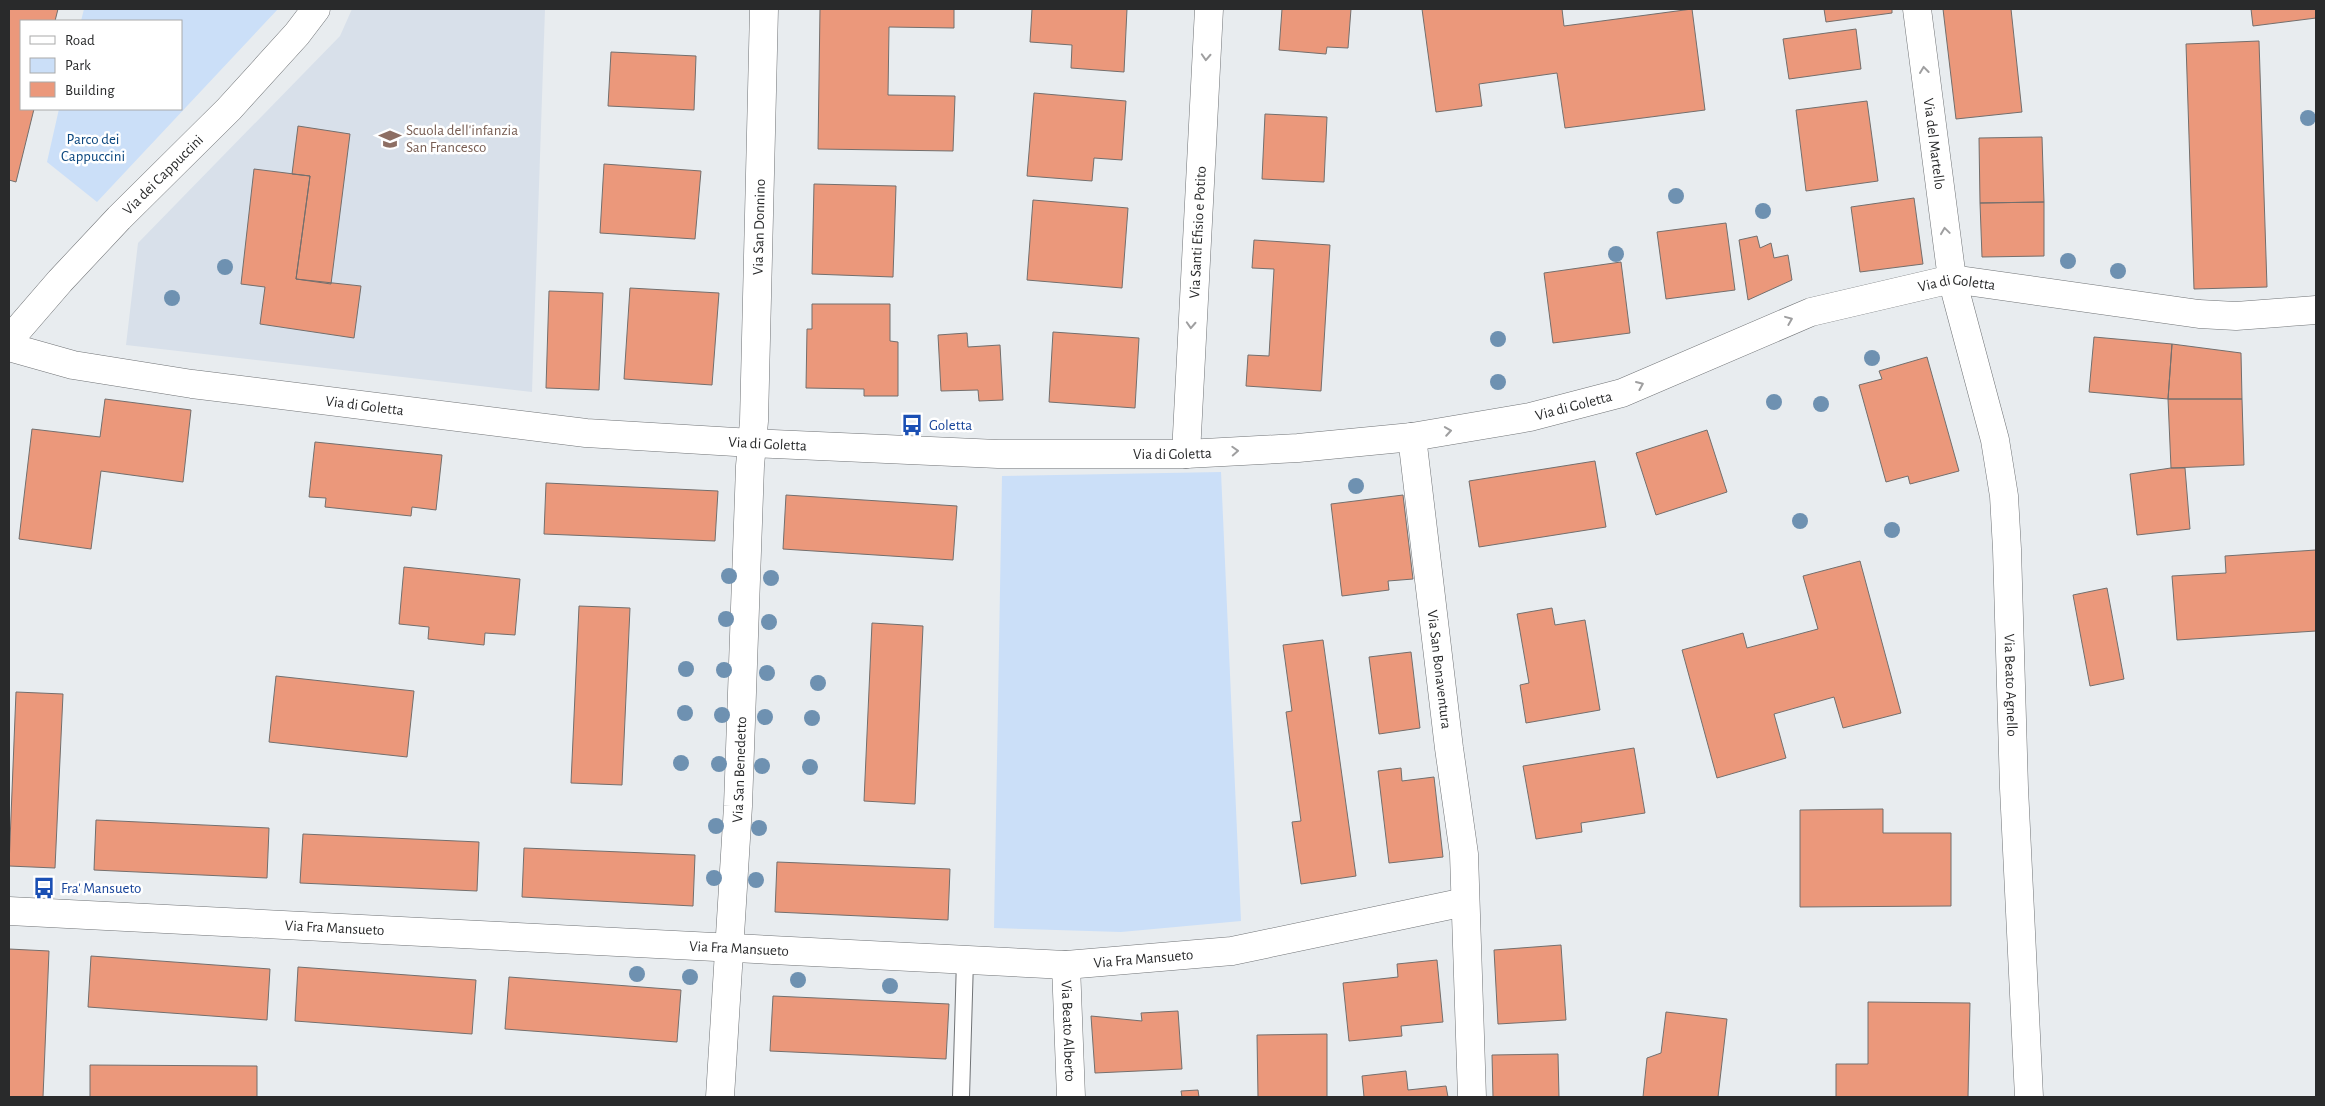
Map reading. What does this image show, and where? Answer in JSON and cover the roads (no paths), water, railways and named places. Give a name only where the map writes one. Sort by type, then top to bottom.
[{"type":"street","name":"Via dei Cappuccini","points":[[9,340],[60,281],[119,218],[229,109],[297,34],[316,9]]},
{"type":"street","name":"Via San Donnino","points":[[752,444],[764,9]]},
{"type":"street","name":"Via Santi Efisio e Potito","points":[[1186,454],[1209,9]]},
{"type":"street","name":"Via del Martello","points":[[1917,9],[1952,279]]},
{"type":"street","name":"Via di Goletta","points":[[9,347],[73,365],[192,384],[586,433],[752,444],[998,454],[1186,454],[1298,448],[1412,437],[1530,417],[1580,406],[1622,393],[1811,312],[1952,279],[2199,314],[2236,316],[2316,310]]},
{"type":"street","name":"Via Beato Agnello","points":[[1952,279],[1996,440],[2004,496],[2014,788],[2028,1097]]},
{"type":"street","name":"Via San Bonaventura","points":[[1412,437],[1449,748],[1464,854],[1472,1097]]},
{"type":"street","name":"Via San Benedetto","points":[[720,1097],[731,948],[738,806],[752,444]]},
{"type":"street","name":"Via Fra Mansueto","points":[[9,911],[306,924],[1066,965],[1232,950],[1465,902]]},
{"type":"street","name":"Via Beato Alberto","points":[[1066,965],[1071,1097]]},
{"type":"lane","points":[[960,1097],[965,960]]},
{"type":"place","name":"Scuola dell'infanzia San Francesco","points":[[390,139]]},
{"type":"place","name":"Goletta","points":[[912,425]]},
{"type":"place","name":"Fra' Mansueto","points":[[44,888]]},
{"type":"park label","name":"Parco dei Cappuccini","points":[[93,148]]}]
